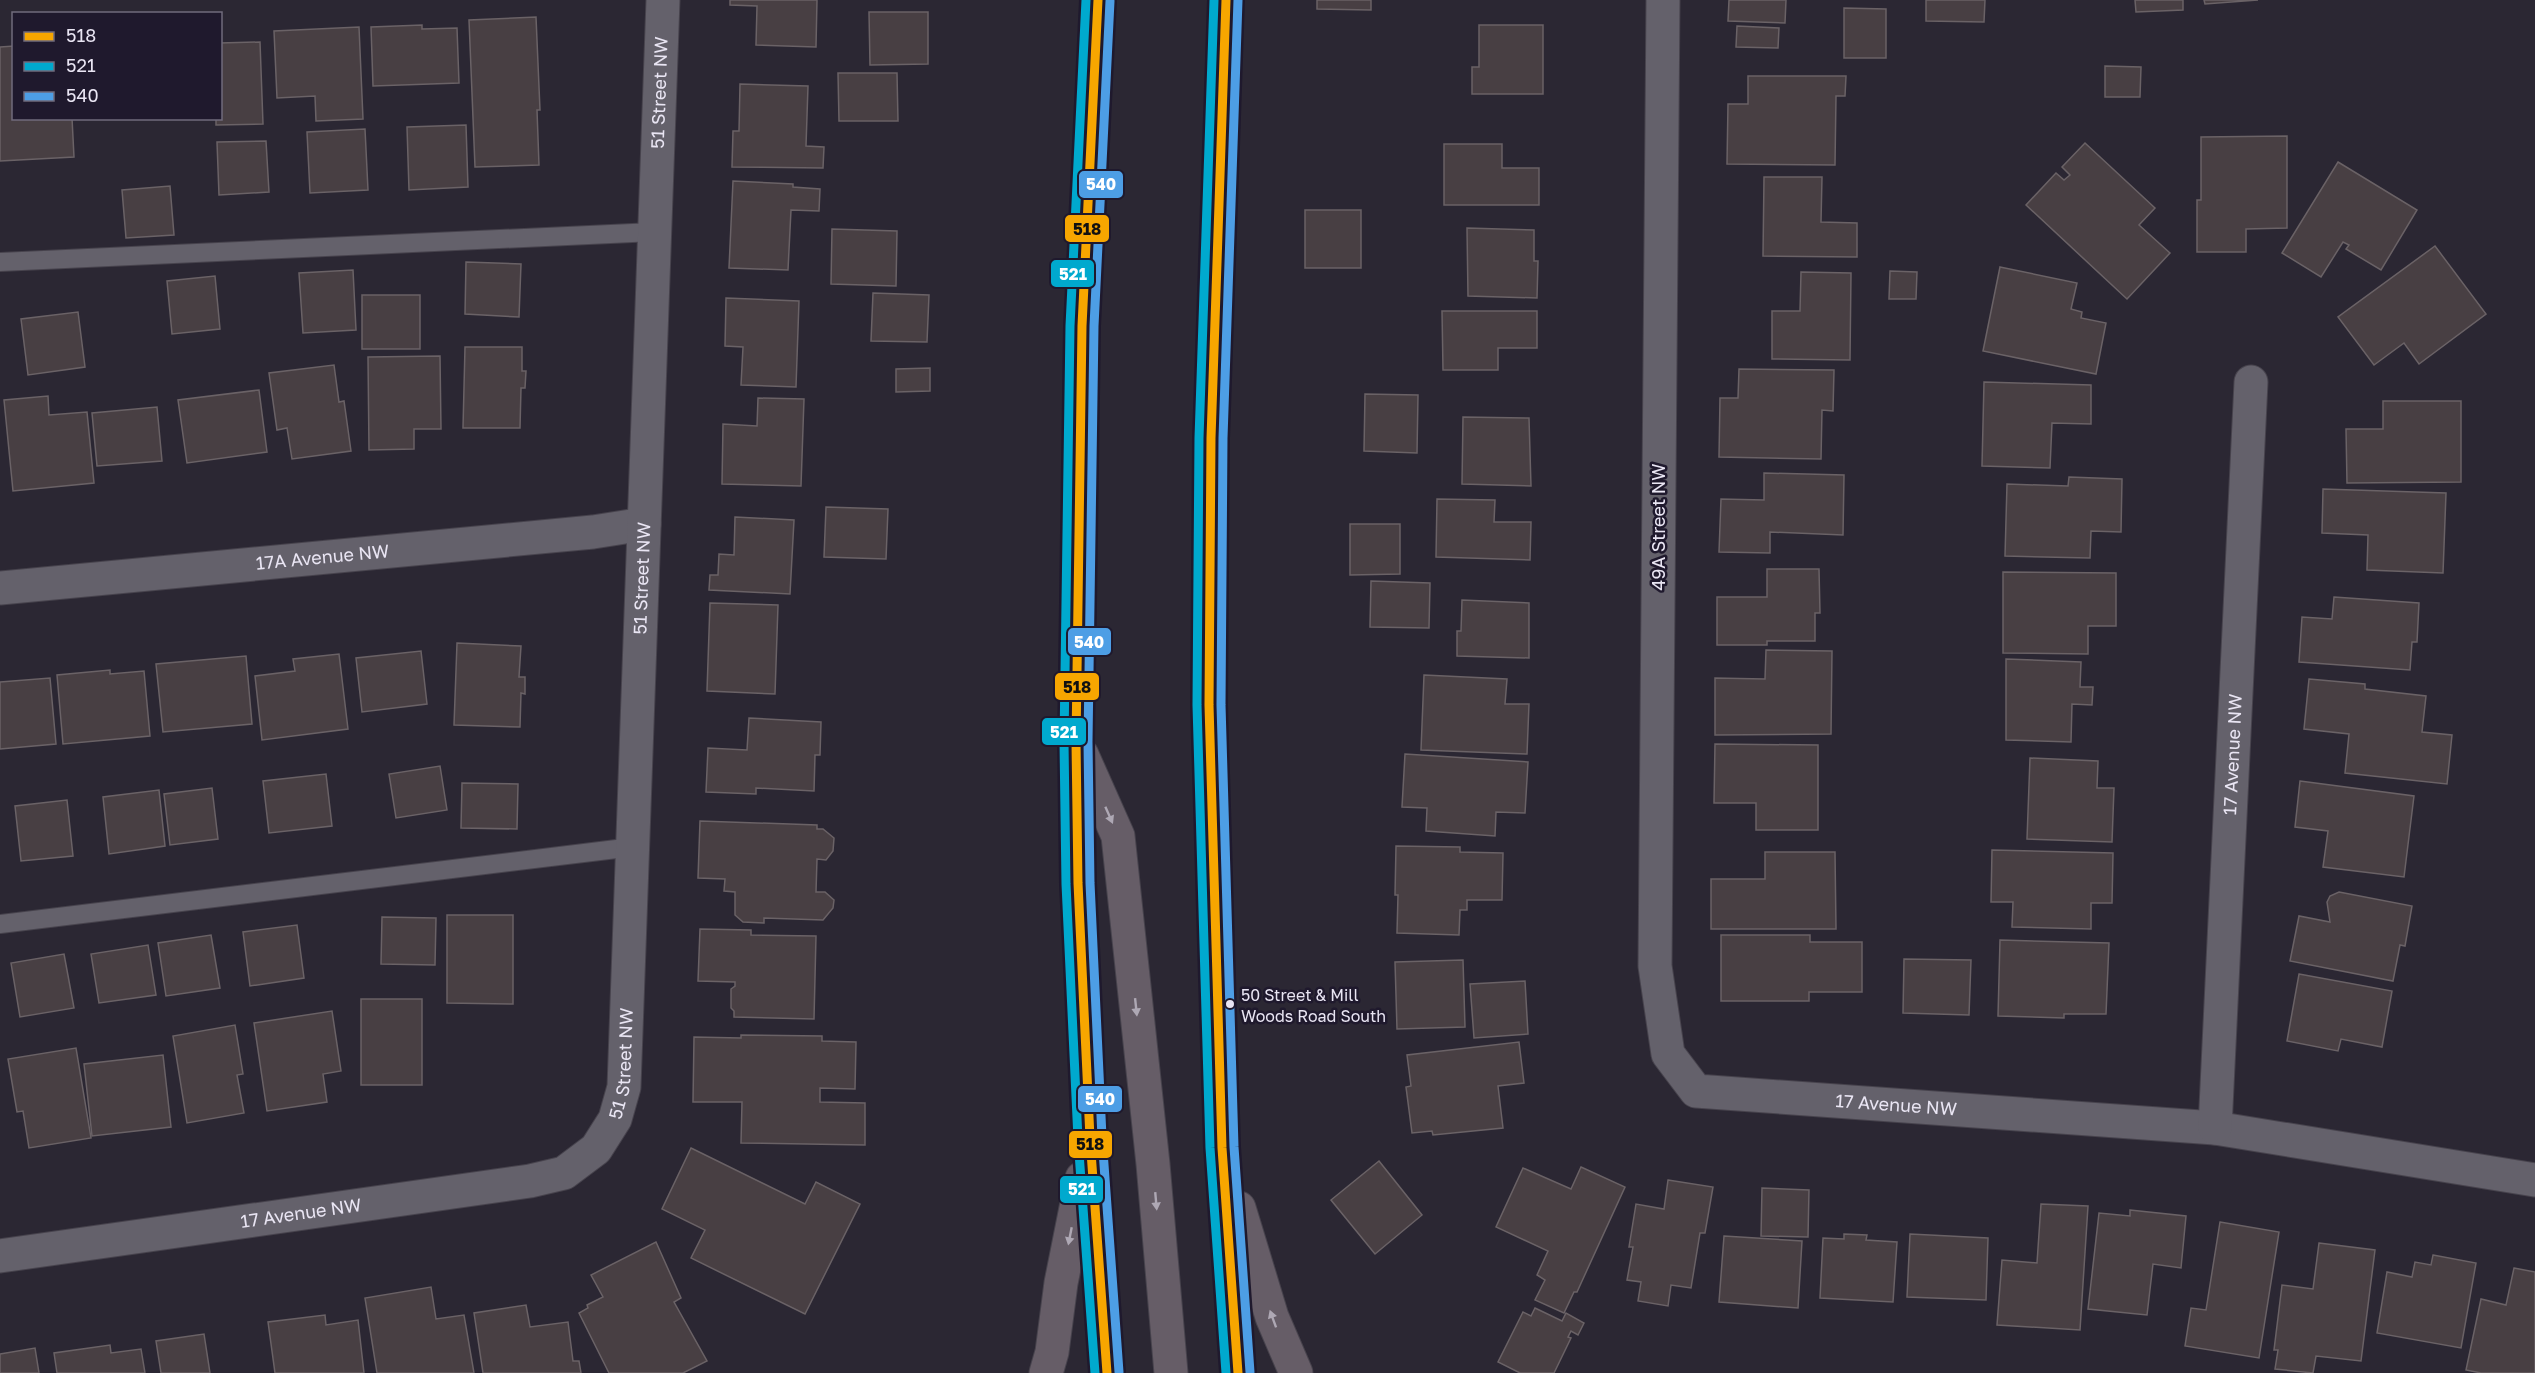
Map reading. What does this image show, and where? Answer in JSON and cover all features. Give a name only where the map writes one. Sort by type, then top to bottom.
[{"type":"main road","points":[[1098,0],[1082,326],[1076,742],[1078,883],[1090,1138],[1107,1373]]},
{"type":"main road","points":[[1226,0],[1211,438],[1209,705],[1222,1148],[1238,1373]]},
{"type":"main road","points":[[1076,742],[1118,836],[1153,1164],[1171,1373]]},
{"type":"main road","points":[[1046,1373],[1052,1352],[1061,1283],[1090,1138]]},
{"type":"main road","points":[[1222,1148],[1272,1317],[1296,1373]]},
{"type":"street","name":"51 Street NW","points":[[596,1149],[615,1119],[624,1087],[663,0]]},
{"type":"street","name":"49A Street NW","points":[[1664,0],[1655,966],[1668,1054]]},
{"type":"street","name":"17 Avenue NW","points":[[2215,1128],[2251,382]]},
{"type":"street","name":"17A Avenue NW","points":[[0,588],[593,532],[644,524]]},
{"type":"street","name":"17 Avenue NW","points":[[1668,1054],[1696,1091],[2215,1128],[2535,1180]]},
{"type":"street","name":"17 Avenue NW","points":[[0,1256],[530,1181],[564,1173],[596,1149]]},
{"type":"lane","points":[[0,262],[654,232]]},
{"type":"lane","points":[[0,924],[633,847]]},
{"type":"building","points":[[730,0],[817,0],[816,47],[756,45],[757,6],[730,5]]},
{"type":"building","points":[[1317,0],[1371,0],[1371,10],[1317,9]]},
{"type":"building","points":[[1729,0],[1786,0],[1785,23],[1728,21]]},
{"type":"building","points":[[1926,0],[1985,0],[1984,22],[1926,21]]},
{"type":"building","points":[[2135,0],[2183,0],[2183,10],[2136,12]]},
{"type":"building","points":[[2204,0],[2258,0],[2205,4]]},
{"type":"building","points":[[1844,8],[1886,9],[1886,58],[1844,58]]},
{"type":"building","points":[[869,12],[928,12],[928,64],[870,65]]},
{"type":"building","points":[[536,17],[540,110],[537,110],[539,165],[475,167],[469,20]]},
{"type":"building","points":[[422,25],[422,29],[457,28],[459,83],[373,86],[371,27]]},
{"type":"building","points":[[1479,25],[1543,25],[1543,94],[1472,94],[1472,67],[1479,67]]},
{"type":"building","points":[[1737,26],[1779,28],[1778,48],[1736,47]]},
{"type":"building","points":[[359,27],[363,119],[316,121],[315,96],[277,98],[274,31]]},
{"type":"building","points":[[260,42],[263,124],[216,125],[216,120],[222,120],[222,43]]},
{"type":"building","points":[[12,46],[12,120],[72,120],[74,157],[0,161],[0,47]]},
{"type":"building","points":[[2105,66],[2141,67],[2140,97],[2105,97]]},
{"type":"building","points":[[838,73],[897,73],[898,121],[839,121]]},
{"type":"building","points":[[1748,76],[1846,76],[1845,96],[1836,96],[1835,165],[1727,164],[1728,104],[1748,104]]},
{"type":"building","points":[[740,84],[808,86],[806,146],[824,147],[823,168],[732,167],[733,131],[739,131]]},
{"type":"building","points":[[466,125],[468,187],[409,190],[407,127]]},
{"type":"building","points":[[365,129],[368,190],[310,193],[307,132]]},
{"type":"building","points":[[2287,136],[2287,228],[2246,229],[2246,252],[2197,252],[2197,200],[2201,200],[2201,137]]},
{"type":"building","points":[[266,141],[269,192],[219,195],[217,142]]},
{"type":"building","points":[[2085,143],[2155,208],[2139,225],[2170,253],[2127,299],[2026,205],[2056,173],[2064,180],[2070,175],[2062,167]]},
{"type":"building","points":[[1444,144],[1502,144],[1502,168],[1539,168],[1539,205],[1444,205]]},
{"type":"building","points":[[2338,162],[2417,210],[2381,270],[2346,249],[2349,245],[2343,242],[2321,277],[2282,253]]},
{"type":"building","points":[[1764,177],[1822,177],[1821,222],[1857,223],[1857,257],[1763,256]]},
{"type":"building","points":[[733,181],[793,184],[793,187],[820,189],[819,211],[791,210],[788,270],[729,268]]},
{"type":"building","points":[[170,186],[174,235],[126,238],[122,190]]},
{"type":"building","points":[[1305,210],[1361,210],[1361,268],[1305,268]]},
{"type":"building","points":[[1467,228],[1534,230],[1534,261],[1538,261],[1537,298],[1468,296]]},
{"type":"building","points":[[832,229],[897,231],[896,286],[831,284]]},
{"type":"building","points":[[2435,246],[2486,314],[2419,364],[2404,343],[2374,365],[2338,317]]},
{"type":"building","points":[[466,262],[521,264],[519,317],[465,314]]},
{"type":"building","points":[[2000,267],[2077,283],[2071,309],[2082,312],[2081,318],[2106,323],[2096,374],[1983,351]]},
{"type":"building","points":[[353,270],[356,330],[303,333],[299,273]]},
{"type":"building","points":[[1890,271],[1917,272],[1916,299],[1889,299]]},
{"type":"building","points":[[1801,272],[1851,273],[1850,360],[1772,359],[1772,311],[1800,311]]},
{"type":"building","points":[[215,276],[220,329],[172,334],[167,281]]},
{"type":"building","points":[[873,293],[929,295],[927,342],[871,341]]},
{"type":"building","points":[[362,295],[420,295],[420,349],[362,349]]},
{"type":"building","points":[[726,298],[799,301],[796,387],[741,385],[743,347],[725,346]]},
{"type":"building","points":[[1442,311],[1537,311],[1537,348],[1498,348],[1498,370],[1443,370]]},
{"type":"building","points":[[78,312],[85,367],[28,375],[21,319]]},
{"type":"building","points":[[465,347],[522,347],[522,371],[526,371],[525,388],[521,388],[520,428],[463,428]]},
{"type":"building","points":[[440,356],[441,429],[414,429],[414,449],[369,450],[368,357]]},
{"type":"building","points":[[334,365],[339,402],[344,401],[351,451],[292,459],[287,428],[277,430],[269,373]]},
{"type":"building","points":[[930,368],[930,391],[896,392],[896,369]]},
{"type":"building","points":[[1739,369],[1834,370],[1833,411],[1822,410],[1821,459],[1719,457],[1720,398],[1738,398]]},
{"type":"building","points":[[1984,382],[2091,385],[2091,424],[2052,423],[2050,468],[1982,466]]},
{"type":"building","points":[[259,390],[267,452],[187,463],[178,400]]},
{"type":"building","points":[[1365,394],[1418,395],[1417,453],[1364,451]]},
{"type":"building","points":[[48,396],[49,415],[87,412],[94,483],[13,491],[4,400]]},
{"type":"building","points":[[758,398],[804,399],[801,486],[722,484],[723,424],[757,426]]},
{"type":"building","points":[[2383,401],[2461,401],[2461,482],[2347,483],[2346,429],[2383,429]]},
{"type":"building","points":[[157,407],[162,461],[97,466],[92,413]]},
{"type":"building","points":[[1463,417],[1529,418],[1531,486],[1462,484]]},
{"type":"building","points":[[1764,473],[1844,475],[1843,535],[1770,532],[1770,553],[1719,552],[1721,499],[1764,500]]},
{"type":"building","points":[[2069,477],[2122,479],[2121,532],[2091,531],[2090,558],[2005,556],[2007,484],[2068,486]]},
{"type":"building","points":[[2323,489],[2446,493],[2443,573],[2367,570],[2368,535],[2322,533]]},
{"type":"building","points":[[1437,499],[1495,500],[1494,522],[1531,522],[1530,560],[1436,557]]},
{"type":"building","points":[[826,507],[888,509],[886,559],[824,557]]},
{"type":"building","points":[[735,517],[794,520],[790,594],[709,590],[710,575],[718,575],[719,554],[734,555]]},
{"type":"building","points":[[1350,524],[1400,524],[1400,574],[1350,575]]},
{"type":"building","points":[[1767,569],[1819,569],[1820,613],[1815,613],[1815,641],[1767,641],[1767,645],[1717,645],[1717,597],[1767,597]]},
{"type":"building","points":[[2003,572],[2116,573],[2116,626],[2088,626],[2088,654],[2003,653]]},
{"type":"building","points":[[1371,581],[1430,583],[1429,628],[1370,627]]},
{"type":"building","points":[[2334,597],[2419,603],[2417,642],[2412,642],[2410,670],[2299,662],[2302,617],[2332,619]]},
{"type":"building","points":[[1462,600],[1529,603],[1529,658],[1457,656],[1457,631],[1461,631]]},
{"type":"building","points":[[710,603],[778,605],[775,694],[707,691]]},
{"type":"building","points":[[457,643],[521,646],[519,677],[525,677],[525,694],[521,693],[520,727],[454,725]]},
{"type":"building","points":[[1766,650],[1832,651],[1831,734],[1715,735],[1715,678],[1765,679]]},
{"type":"building","points":[[421,651],[427,704],[362,712],[356,658]]},
{"type":"building","points":[[339,654],[348,729],[262,740],[255,676],[295,671],[293,659]]},
{"type":"building","points":[[246,656],[252,724],[163,732],[156,664]]},
{"type":"building","points":[[2006,659],[2081,662],[2080,687],[2093,687],[2092,705],[2072,704],[2071,742],[2006,740]]},
{"type":"building","points":[[110,670],[110,674],[144,671],[150,736],[63,744],[57,675]]},
{"type":"building","points":[[1424,675],[1507,679],[1505,704],[1529,704],[1527,754],[1421,750]]},
{"type":"building","points":[[50,678],[56,744],[0,749],[0,682]]},
{"type":"building","points":[[2309,679],[2365,684],[2365,689],[2426,696],[2422,732],[2452,735],[2447,784],[2345,773],[2349,734],[2304,729]]},
{"type":"building","points":[[749,718],[821,722],[820,755],[815,755],[814,791],[756,788],[756,794],[706,792],[708,748],[747,750]]},
{"type":"building","points":[[1715,744],[1818,745],[1818,830],[1756,830],[1756,803],[1714,803]]},
{"type":"building","points":[[1405,754],[1528,762],[1525,813],[1496,812],[1495,836],[1426,831],[1427,808],[1402,807]]},
{"type":"building","points":[[2030,758],[2098,761],[2097,788],[2114,788],[2112,842],[2027,839]]},
{"type":"building","points":[[440,766],[447,810],[396,818],[389,774]]},
{"type":"building","points":[[326,774],[332,826],[269,833],[263,781]]},
{"type":"building","points":[[2300,781],[2414,796],[2404,877],[2323,867],[2328,831],[2295,827]]},
{"type":"building","points":[[462,783],[518,784],[517,829],[461,828]]},
{"type":"building","points":[[212,788],[218,839],[170,845],[164,794]]},
{"type":"building","points":[[159,790],[165,846],[109,854],[103,797]]},
{"type":"building","points":[[67,800],[73,856],[21,861],[15,806]]},
{"type":"building","points":[[700,821],[817,825],[817,829],[823,829],[834,838],[833,851],[826,860],[817,859],[816,892],[825,892],[834,900],[833,908],[823,920],[764,918],[764,923],[743,922],[735,915],[735,892],[724,891],[725,879],[698,878]]},
{"type":"building","points":[[1396,846],[1460,847],[1460,852],[1503,853],[1502,900],[1467,900],[1467,910],[1460,910],[1459,935],[1397,933]]},
{"type":"building","points":[[1992,850],[2113,853],[2112,903],[2091,903],[2091,929],[2012,927],[2013,902],[1991,902]]},
{"type":"building","points":[[1765,852],[1835,852],[1836,929],[1711,929],[1711,879],[1765,879]]},
{"type":"building","points":[[2339,892],[2412,906],[2405,946],[2400,945],[2393,981],[2290,961],[2299,916],[2330,922],[2327,902],[2330,896]]},
{"type":"building","points":[[447,915],[513,915],[513,1004],[447,1003]]},
{"type":"building","points":[[382,917],[436,918],[435,965],[381,964]]},
{"type":"building","points":[[297,925],[304,978],[250,986],[243,932]]},
{"type":"building","points":[[700,929],[751,930],[751,935],[816,936],[814,1019],[734,1017],[734,1011],[731,1008],[731,989],[735,986],[735,982],[698,981]]},
{"type":"building","points":[[211,935],[220,988],[166,996],[158,943]]},
{"type":"building","points":[[1721,935],[1810,935],[1810,942],[1862,942],[1862,992],[1809,992],[1809,1001],[1721,1001]]},
{"type":"building","points":[[2000,940],[2109,943],[2106,1014],[2064,1014],[2064,1018],[1998,1016]]},
{"type":"building","points":[[148,945],[156,995],[99,1003],[91,954]]},
{"type":"building","points":[[64,954],[74,1008],[20,1017],[11,963]]},
{"type":"building","points":[[1904,959],[1971,960],[1969,1015],[1903,1013]]},
{"type":"building","points":[[1463,960],[1465,1027],[1397,1029],[1395,962]]},
{"type":"building","points":[[2299,974],[2392,991],[2382,1047],[2341,1039],[2338,1051],[2287,1041]]},
{"type":"building","points":[[1525,981],[1528,1034],[1474,1038],[1470,984]]},
{"type":"building","points":[[361,999],[422,999],[422,1085],[361,1085]]},
{"type":"building","points":[[332,1011],[341,1071],[323,1074],[327,1102],[267,1111],[254,1023]]},
{"type":"building","points":[[235,1025],[243,1074],[237,1075],[244,1113],[187,1123],[173,1036]]},
{"type":"building","points":[[741,1035],[822,1036],[822,1041],[856,1042],[855,1089],[820,1088],[820,1102],[865,1103],[865,1145],[741,1143],[742,1102],[693,1102],[694,1037],[741,1038]]},
{"type":"building","points":[[1519,1042],[1524,1083],[1498,1086],[1503,1128],[1433,1135],[1432,1131],[1412,1133],[1406,1087],[1411,1086],[1407,1055]]},
{"type":"building","points":[[76,1048],[91,1138],[29,1148],[23,1111],[17,1112],[8,1059]]},
{"type":"building","points":[[163,1055],[171,1127],[92,1136],[84,1064]]},
{"type":"building","points":[[691,1148],[805,1204],[816,1182],[860,1204],[805,1314],[691,1258],[705,1230],[662,1209]]},
{"type":"building","points":[[1379,1161],[1422,1215],[1375,1254],[1331,1200]]},
{"type":"building","points":[[1581,1167],[1625,1187],[1577,1292],[1574,1292],[1564,1313],[1535,1300],[1545,1280],[1537,1275],[1548,1251],[1496,1227],[1523,1168],[1571,1189]]},
{"type":"building","points":[[1668,1180],[1713,1187],[1705,1233],[1700,1233],[1691,1288],[1671,1285],[1668,1306],[1638,1301],[1641,1282],[1627,1280],[1633,1247],[1629,1247],[1636,1204],[1664,1209]]},
{"type":"building","points":[[1762,1188],[1809,1190],[1808,1237],[1761,1236]]},
{"type":"building","points":[[2041,1204],[2088,1206],[2080,1330],[1997,1325],[2002,1260],[2037,1263]]},
{"type":"building","points":[[2130,1210],[2186,1216],[2181,1268],[2153,1264],[2147,1315],[2088,1309],[2099,1213],[2130,1216]]},
{"type":"building","points":[[2220,1222],[2279,1232],[2259,1358],[2185,1346],[2191,1308],[2206,1310]]},
{"type":"building","points":[[1844,1234],[1867,1235],[1866,1240],[1897,1242],[1893,1302],[1820,1298],[1823,1238],[1844,1239]]},
{"type":"building","points":[[1910,1234],[1988,1238],[1986,1300],[1907,1297]]},
{"type":"building","points":[[1724,1236],[1802,1241],[1798,1308],[1719,1302]]},
{"type":"building","points":[[656,1242],[681,1298],[674,1302],[707,1361],[683,1373],[609,1373],[579,1313],[588,1308],[587,1305],[603,1297],[591,1275]]},
{"type":"building","points":[[2319,1243],[2375,1250],[2361,1361],[2316,1356],[2313,1373],[2275,1369],[2278,1350],[2274,1350],[2282,1285],[2313,1289]]},
{"type":"building","points":[[2433,1255],[2476,1263],[2461,1348],[2377,1333],[2387,1272],[2412,1277],[2415,1262],[2431,1265]]},
{"type":"building","points":[[2514,1268],[2535,1272],[2535,1373],[2481,1373],[2466,1370],[2481,1299],[2506,1305]]},
{"type":"building","points":[[431,1287],[436,1319],[464,1315],[474,1373],[377,1373],[365,1298]]},
{"type":"building","points":[[526,1305],[530,1327],[568,1322],[573,1361],[579,1361],[581,1373],[483,1373],[474,1313]]},
{"type":"building","points":[[1535,1308],[1562,1321],[1566,1313],[1584,1323],[1578,1335],[1571,1331],[1568,1337],[1571,1338],[1554,1373],[1520,1373],[1498,1362],[1523,1312],[1531,1316]]},
{"type":"building","points":[[325,1315],[326,1325],[358,1320],[364,1373],[275,1373],[268,1322]]},
{"type":"building","points":[[204,1334],[210,1373],[161,1373],[156,1341]]},
{"type":"building","points":[[110,1345],[111,1353],[141,1349],[145,1373],[57,1373],[54,1353]]},
{"type":"building","points":[[35,1348],[39,1373],[0,1373],[0,1354]]},
{"type":"transit line","name":"521","points":[[1086,0],[1070,326],[1064,742],[1066,884],[1078,1139],[1095,1373]]},
{"type":"transit line","name":"518","points":[[1098,0],[1082,326],[1076,742],[1078,883],[1090,1138],[1107,1373]]},
{"type":"transit line","name":"521","points":[[1214,0],[1199,438],[1197,705],[1210,1148],[1226,1373]]},
{"type":"transit line","name":"518","points":[[1226,0],[1211,438],[1209,705],[1222,1148],[1238,1373]]},
{"type":"transit line","name":"540","points":[[1238,0],[1223,438],[1221,705],[1234,1147],[1250,1372]]},
{"type":"transit line","name":"540","points":[[1110,1],[1094,326],[1088,742],[1090,883],[1102,1137],[1119,1372]]},
{"type":"place","name":"50 Street & Mill Woods Road South","points":[[1230,1004]]}]
